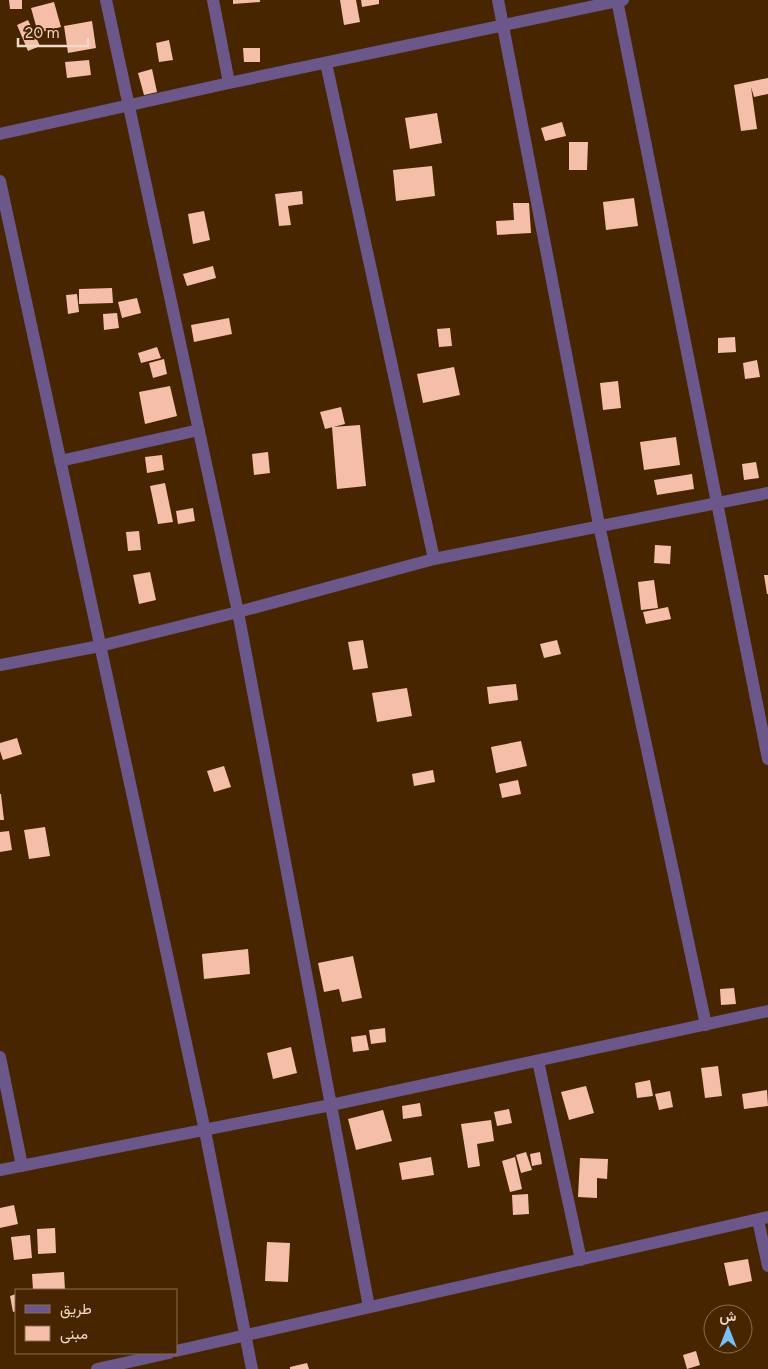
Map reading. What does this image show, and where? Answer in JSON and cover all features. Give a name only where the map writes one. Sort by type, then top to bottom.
[{"type":"street","points":[[106,0],[238,612],[369,1307]]},
{"type":"street","points":[[212,0],[229,83]]},
{"type":"street","points":[[498,0],[599,525],[706,1025]]},
{"type":"street","points":[[0,134],[229,83],[620,1],[768,759]]},
{"type":"street","points":[[326,63],[434,559]]},
{"type":"street","points":[[0,181],[205,1131],[252,1369]]},
{"type":"street","points":[[60,461],[199,430]]},
{"type":"street","points":[[0,665],[100,646],[238,612],[434,559],[768,493]]},
{"type":"street","points":[[0,1170],[331,1105],[768,1011]]},
{"type":"street","points":[[0,1057],[22,1166]]},
{"type":"street","points":[[538,1061],[581,1260]]},
{"type":"street","points":[[178,1351],[763,1219],[768,1266]]},
{"type":"street","points":[[97,1369],[164,1354]]},
{"type":"building","points":[[9,0],[22,0],[22,9],[10,9]]},
{"type":"building","points":[[233,0],[260,0],[260,2],[233,4]]},
{"type":"building","points":[[340,0],[356,0],[360,22],[344,25]]},
{"type":"building","points":[[361,0],[379,0],[379,4],[362,7]]},
{"type":"building","points":[[54,2],[61,27],[38,33],[31,8]]},
{"type":"building","points":[[28,20],[40,46],[28,51],[17,25]]},
{"type":"building","points":[[92,21],[96,48],[68,53],[64,26]]},
{"type":"building","points":[[169,40],[173,60],[159,62],[156,43]]},
{"type":"building","points":[[243,48],[260,48],[260,62],[244,62]]},
{"type":"building","points":[[89,60],[91,75],[67,78],[65,62]]},
{"type":"building","points":[[152,69],[157,92],[144,95],[138,73]]},
{"type":"building","points":[[768,78],[768,94],[754,97],[751,87],[757,129],[741,131],[734,85]]},
{"type":"building","points":[[437,113],[442,143],[410,149],[405,118]]},
{"type":"building","points":[[562,122],[566,136],[545,141],[541,128]]},
{"type":"building","points":[[569,142],[588,142],[587,170],[569,170]]},
{"type":"building","points":[[432,166],[435,196],[396,201],[393,170]]},
{"type":"building","points":[[302,191],[303,204],[288,206],[291,225],[279,226],[275,194]]},
{"type":"building","points":[[634,198],[638,226],[606,230],[603,202]]},
{"type":"building","points":[[513,203],[529,203],[531,233],[497,235],[496,221],[514,220]]},
{"type":"building","points":[[204,211],[210,240],[193,244],[188,214]]},
{"type":"building","points":[[213,266],[216,278],[187,286],[183,274]]},
{"type":"building","points":[[112,288],[113,303],[79,304],[79,289]]},
{"type":"building","points":[[77,294],[79,312],[68,314],[66,295]]},
{"type":"building","points":[[137,298],[141,313],[122,318],[118,302]]},
{"type":"building","points":[[117,313],[119,328],[104,330],[103,314]]},
{"type":"building","points":[[229,318],[232,334],[194,342],[191,325]]},
{"type":"building","points":[[450,328],[452,346],[439,347],[437,329]]},
{"type":"building","points":[[735,337],[736,352],[718,353],[718,338]]},
{"type":"building","points":[[157,347],[161,358],[141,363],[138,353]]},
{"type":"building","points":[[164,359],[167,374],[153,378],[149,363]]},
{"type":"building","points":[[757,360],[760,377],[745,379],[743,363]]},
{"type":"building","points":[[454,367],[460,395],[423,403],[417,374]]},
{"type":"building","points":[[618,381],[621,408],[603,410],[600,383]]},
{"type":"building","points":[[170,386],[177,416],[145,424],[139,392]]},
{"type":"building","points":[[341,407],[345,424],[325,429],[320,412]]},
{"type":"building","points":[[360,425],[366,486],[337,489],[332,427]]},
{"type":"building","points":[[676,437],[680,465],[644,470],[640,442]]},
{"type":"building","points":[[268,452],[270,473],[254,475],[252,454]]},
{"type":"building","points":[[162,455],[164,470],[147,473],[145,457]]},
{"type":"building","points":[[756,462],[759,478],[744,480],[742,464]]},
{"type":"building","points":[[692,474],[694,489],[657,495],[654,480]]},
{"type":"building","points":[[165,483],[173,522],[158,524],[150,486]]},
{"type":"building","points":[[193,508],[195,521],[178,524],[176,511]]},
{"type":"building","points":[[139,531],[141,550],[128,551],[126,532]]},
{"type":"building","points":[[655,545],[671,546],[670,564],[654,563]]},
{"type":"building","points":[[150,572],[156,600],[139,604],[133,575]]},
{"type":"building","points":[[764,575],[768,575],[768,594],[767,594]]},
{"type":"building","points":[[654,580],[658,608],[641,610],[638,582]]},
{"type":"building","points":[[668,607],[671,619],[646,624],[643,612]]},
{"type":"building","points":[[363,640],[368,668],[353,670],[348,642]]},
{"type":"building","points":[[557,640],[561,654],[544,658],[540,644]]},
{"type":"building","points":[[516,684],[518,700],[489,704],[487,687]]},
{"type":"building","points":[[407,688],[412,716],[377,722],[372,693]]},
{"type":"building","points":[[17,738],[22,754],[3,760],[0,743]]},
{"type":"building","points":[[521,741],[527,766],[496,773],[491,747]]},
{"type":"building","points":[[224,766],[231,787],[214,792],[207,771]]},
{"type":"building","points":[[433,770],[435,782],[414,786],[412,774]]},
{"type":"building","points":[[518,780],[521,794],[502,798],[499,784]]},
{"type":"building","points":[[1,794],[4,820],[0,820]]},
{"type":"building","points":[[45,827],[50,856],[29,859],[24,830]]},
{"type":"building","points":[[9,831],[12,850],[0,852],[0,832]]},
{"type":"building","points":[[248,949],[250,974],[204,979],[202,954]]},
{"type":"building","points":[[353,956],[362,998],[342,1002],[339,989],[324,992],[318,963]]},
{"type":"building","points":[[734,988],[736,1004],[721,1005],[720,989]]},
{"type":"building","points":[[385,1028],[386,1042],[371,1044],[369,1030]]},
{"type":"building","points":[[366,1035],[369,1050],[353,1052],[351,1037]]},
{"type":"building","points":[[291,1047],[297,1073],[273,1079],[267,1053]]},
{"type":"building","points":[[718,1066],[722,1096],[705,1098],[701,1068]]},
{"type":"building","points":[[650,1080],[653,1096],[637,1098],[635,1083]]},
{"type":"building","points":[[586,1086],[594,1113],[569,1120],[561,1092]]},
{"type":"building","points":[[767,1090],[768,1106],[744,1109],[742,1094]]},
{"type":"building","points":[[670,1091],[673,1107],[659,1110],[655,1094]]},
{"type":"building","points":[[420,1103],[422,1116],[403,1119],[402,1106]]},
{"type":"building","points":[[509,1109],[512,1123],[497,1126],[494,1112]]},
{"type":"building","points":[[383,1110],[392,1141],[356,1150],[348,1119]]},
{"type":"building","points":[[491,1120],[494,1141],[477,1144],[480,1166],[468,1168],[461,1124]]},
{"type":"building","points":[[526,1152],[532,1170],[521,1173],[516,1155]]},
{"type":"building","points":[[540,1152],[542,1164],[532,1166],[530,1154]]},
{"type":"building","points":[[431,1157],[434,1175],[402,1180],[399,1163]]},
{"type":"building","points":[[515,1157],[522,1189],[510,1192],[502,1161]]},
{"type":"building","points":[[580,1158],[608,1159],[607,1179],[597,1178],[597,1198],[578,1197]]},
{"type":"building","points":[[528,1194],[529,1214],[513,1215],[512,1195]]},
{"type":"building","points":[[14,1205],[18,1224],[0,1228],[0,1208]]},
{"type":"building","points":[[55,1228],[56,1253],[38,1254],[37,1229]]},
{"type":"building","points":[[30,1235],[32,1258],[14,1260],[11,1237]]},
{"type":"building","points":[[267,1242],[290,1243],[288,1282],[265,1281]]},
{"type":"building","points":[[748,1259],[752,1281],[729,1286],[724,1263]]},
{"type":"building","points":[[64,1272],[65,1289],[33,1289],[32,1274]]},
{"type":"building","points":[[15,1294],[15,1311],[13,1312],[10,1296]]},
{"type":"building","points":[[696,1351],[700,1365],[687,1369],[683,1355]]},
{"type":"building","points":[[307,1363],[309,1369],[290,1369],[290,1367]]}]
